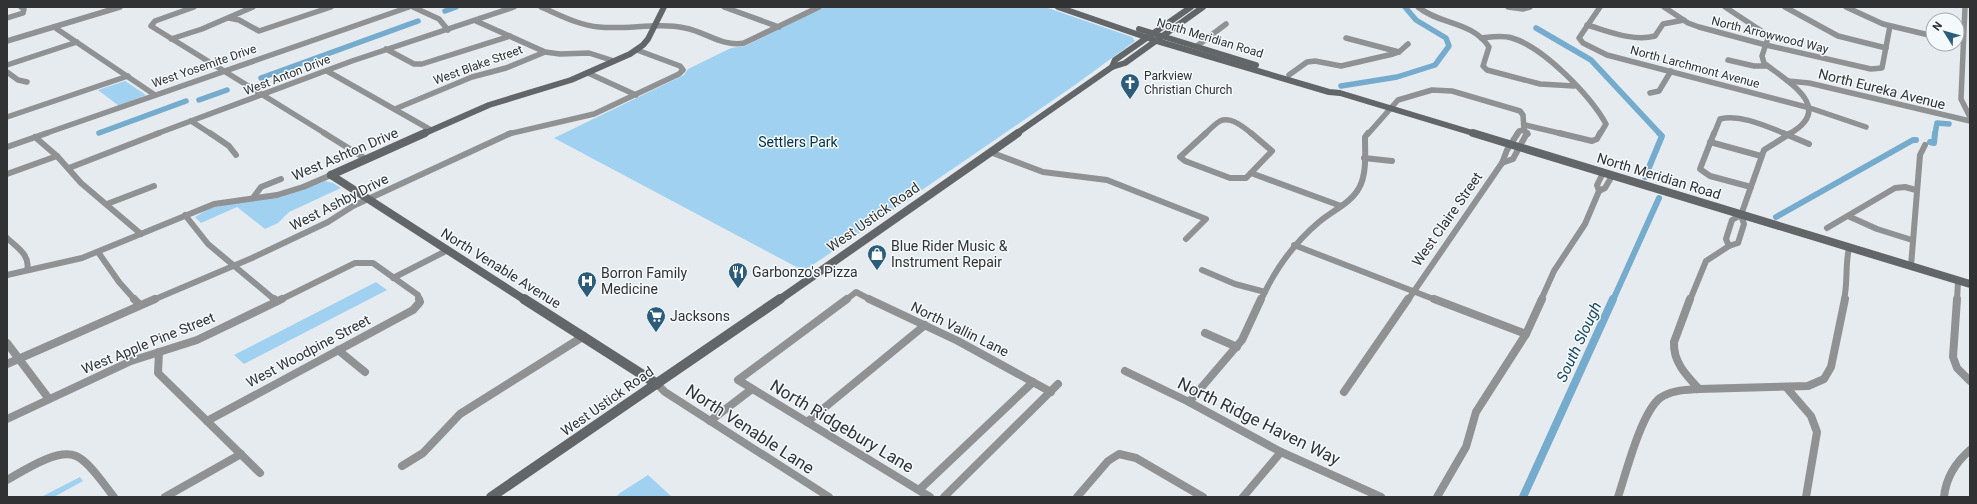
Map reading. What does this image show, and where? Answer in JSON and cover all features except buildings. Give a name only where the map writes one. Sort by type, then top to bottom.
[{"type":"main road","name":"West Ashton Drive","points":[[331,175],[498,101],[566,82],[637,50],[648,39],[664,7]]},
{"type":"main road","name":"North Meridian Road","points":[[1058,7],[1147,38],[1307,83]]},
{"type":"main road","name":"West Ustick Road","points":[[1112,67],[1115,60],[1191,7]]},
{"type":"main road","name":"West Ustick Road","points":[[491,497],[1112,67],[1125,63],[1203,7]]},
{"type":"main road","name":"North Meridian Road","points":[[1072,11],[1092,15],[1197,46],[1289,75],[1330,92],[1340,93],[1970,284]]},
{"type":"main road","name":"North Venable Avenue","points":[[331,175],[584,336],[656,384]]},
{"type":"street","points":[[7,41],[120,7]]},
{"type":"street","points":[[194,7],[152,23],[151,26],[366,159]]},
{"type":"street","points":[[171,39],[229,18],[253,7]]},
{"type":"street","points":[[229,18],[239,20],[259,31],[331,7]]},
{"type":"street","name":"West Yosemite Drive","points":[[7,147],[409,7]]},
{"type":"street","points":[[412,7],[439,19],[448,30]]},
{"type":"street","name":"West Anton Drive","points":[[69,168],[386,49],[476,21],[514,7]]},
{"type":"street","points":[[541,7],[587,25],[612,28],[687,28],[728,44],[735,45],[744,43],[819,7]]},
{"type":"street","points":[[724,7],[779,27]]},
{"type":"street","points":[[1418,7],[1425,14],[1468,27],[1481,38],[1489,47],[1484,68],[1491,72],[1540,84],[1574,86]]},
{"type":"street","points":[[1508,7],[1523,9],[1530,8]]},
{"type":"street","points":[[1600,7],[1587,25],[1637,38],[1648,38],[1655,36],[1663,24],[1684,20]]},
{"type":"street","name":"North Arrowwood Way","points":[[1664,7],[1684,20],[1705,29],[1864,68],[1877,70],[1882,68],[1886,48]]},
{"type":"street","points":[[1698,389],[1678,363],[1674,355],[1674,342],[1702,267],[1706,261],[1729,246],[1738,243],[1744,224],[1741,215],[1761,156],[1769,145],[1804,125],[1810,117],[1810,108],[1802,93],[1787,80],[1766,66],[1762,58],[1768,38],[1763,31],[1725,7]]},
{"type":"street","points":[[1786,7],[1838,36],[1886,48],[1890,26]]},
{"type":"street","points":[[1846,7],[1871,20],[1925,34]]},
{"type":"street","points":[[7,18],[22,10]]},
{"type":"street","points":[[476,21],[545,52],[560,54],[589,53],[614,61]]},
{"type":"street","points":[[1197,46],[1226,24]]},
{"type":"street","name":"North Larchmont Avenue","points":[[1587,25],[1580,36],[1580,39],[1583,43],[1607,54],[1810,108],[1866,127]]},
{"type":"street","points":[[54,27],[155,95]]},
{"type":"street","points":[[386,49],[414,64],[422,64],[510,36]]},
{"type":"street","points":[[1481,38],[1504,37],[1518,40],[1551,59],[1605,120],[1606,124],[1598,139],[1592,141],[1525,127]]},
{"type":"street","points":[[1346,38],[1399,52]]},
{"type":"street","points":[[7,65],[77,42]]},
{"type":"street","points":[[1289,75],[1303,63],[1311,61],[1335,66],[1368,61],[1399,52],[1408,44]]},
{"type":"street","name":"West Ashby Drive","points":[[7,364],[140,305],[234,266],[328,222],[369,199],[508,134],[528,128],[594,114],[679,74],[683,70],[680,66],[637,50]]},
{"type":"street","name":"West Blake Street","points":[[395,109],[472,77],[506,68],[545,52]]},
{"type":"street","points":[[1964,52],[1961,99],[1970,117]]},
{"type":"street","points":[[1728,60],[1754,66],[1766,66]]},
{"type":"street","points":[[1963,65],[1970,67]]},
{"type":"street","points":[[327,71],[431,130]]},
{"type":"street","points":[[7,72],[18,80],[27,82]]},
{"type":"street","points":[[1650,93],[1659,91],[1671,72]]},
{"type":"street","points":[[588,73],[636,95]]},
{"type":"street","points":[[7,117],[128,76]]},
{"type":"street","name":"North Eureka Avenue","points":[[1787,80],[1809,83],[1970,122]]},
{"type":"street","points":[[1189,402],[1237,347],[1245,335],[1276,270],[1294,245],[1320,220],[1341,206],[1356,193],[1361,186],[1364,175],[1365,137],[1398,100],[1436,89],[1452,91],[1520,111],[1523,115],[1528,134],[1520,148]]},
{"type":"street","points":[[1751,187],[1710,176],[1701,171],[1700,167],[1710,142],[1720,119],[1724,116],[1759,124],[1809,144]]},
{"type":"street","points":[[191,121],[229,146],[236,155]]},
{"type":"street","points":[[1220,121],[1230,121],[1240,124],[1272,152],[1251,173],[1246,178],[1230,178],[1185,161],[1180,158],[1180,155],[1220,121]]},
{"type":"street","name":"West Claire Street","points":[[1344,392],[1502,164],[1503,156],[1519,131],[1525,127]]},
{"type":"street","points":[[35,137],[58,156],[81,183],[141,234]]},
{"type":"street","points":[[1710,142],[1761,156]]},
{"type":"street","points":[[1911,266],[1920,155],[1925,145]]},
{"type":"street","name":"West Claire Street","points":[[1502,164],[1513,159],[1520,148]]},
{"type":"street","points":[[990,152],[1044,172],[1107,180],[1206,219],[1186,239]]},
{"type":"street","points":[[7,174],[58,156]]},
{"type":"street","points":[[1364,158],[1392,161]]},
{"type":"street","points":[[1251,173],[1341,206]]},
{"type":"street","points":[[1599,191],[1597,185],[1603,173]]},
{"type":"street","name":"West Ashton Drive","points":[[7,275],[82,258],[214,204],[292,191],[331,175]]},
{"type":"street","points":[[1437,497],[1466,447],[1476,412],[1526,334],[1554,271],[1585,224],[1599,191],[1605,188],[1612,176]]},
{"type":"street","points":[[253,198],[261,187],[281,179]]},
{"type":"street","points":[[107,204],[154,186]]},
{"type":"street","points":[[1827,228],[1895,188],[1905,187],[1916,190]]},
{"type":"street","points":[[185,215],[208,244],[277,301]]},
{"type":"street","points":[[1729,246],[1726,239],[1732,220],[1741,215]]},
{"type":"street","points":[[1848,216],[1877,229],[1912,240]]},
{"type":"street","points":[[7,238],[28,259],[29,264],[26,270]]},
{"type":"street","points":[[1294,245],[1415,290],[1526,334]]},
{"type":"street","points":[[391,276],[446,248]]},
{"type":"street","points":[[1618,497],[1653,404],[1667,394],[1677,391],[1698,389],[1786,388],[1808,386],[1817,383],[1829,373],[1846,287],[1846,262],[1849,248]]},
{"type":"street","points":[[98,252],[119,282],[140,305]]},
{"type":"street","name":"West Apple Pine Street","points":[[7,419],[131,361],[197,340],[348,265],[363,262],[373,263],[391,276]]},
{"type":"street","points":[[1202,270],[1235,284],[1265,292]]},
{"type":"street","name":"West Woodpine Street","points":[[207,421],[413,310],[420,302],[418,295],[391,276]]},
{"type":"street","points":[[1958,281],[1953,357],[1957,368],[1970,381]]},
{"type":"street","name":"North Vallin Lane","points":[[738,380],[856,292],[903,316],[925,325],[1051,392]]},
{"type":"street","points":[[807,422],[925,325]]},
{"type":"street","points":[[1205,333],[1237,347]]},
{"type":"street","points":[[402,466],[423,453],[460,414],[584,336]]},
{"type":"street","points":[[7,342],[18,359],[49,399]]},
{"type":"street","points":[[338,350],[365,372]]},
{"type":"street","points":[[159,352],[158,373],[260,473]]},
{"type":"street","name":"North Ridge Haven Way","points":[[1125,371],[1189,402],[1281,452],[1381,497]]},
{"type":"street","name":"North Ridgebury Lane","points":[[738,380],[930,497]]},
{"type":"street","points":[[919,490],[1032,382]]},
{"type":"street","name":"North Venable Lane","points":[[656,384],[665,392],[829,497]]},
{"type":"street","points":[[944,497],[1058,384]]},
{"type":"street","points":[[1786,388],[1811,416],[1817,432],[1806,497]]},
{"type":"street","points":[[710,421],[752,389]]},
{"type":"street","points":[[1944,497],[1949,472],[1960,458],[1970,450]]},
{"type":"street","points":[[1243,497],[1281,452]]},
{"type":"street","points":[[165,497],[241,454]]},
{"type":"street","points":[[1077,497],[1108,461],[1120,454],[1136,458],[1203,497]]},
{"type":"street","points":[[7,480],[48,459],[69,455],[78,458],[114,497]]},
{"type":"green space","name":"Settlers Park","points":[[824,7],[1045,7],[1132,37],[1135,41],[1075,85],[804,271],[554,138],[684,75],[688,69],[731,48],[745,46]]},
{"type":"green space","points":[[125,81],[146,95],[119,106],[98,90]]},
{"type":"green space","points":[[325,181],[333,183],[341,188],[289,212],[278,223],[265,229],[237,207],[201,223],[195,217],[210,208],[301,190]]},
{"type":"green space","points":[[376,282],[387,290],[244,364],[234,355]]},
{"type":"green space","points":[[648,475],[672,497],[616,497],[620,493]]},
{"type":"green space","points":[[80,477],[83,481],[54,497],[41,497]]},
{"type":"waterway","points":[[445,11],[456,7]]},
{"type":"waterway","points":[[1341,86],[1397,77],[1435,65],[1449,46],[1446,38],[1416,20],[1405,7]]},
{"type":"waterway","points":[[261,78],[418,21]]},
{"type":"waterway","name":"South Slough","points":[[1536,28],[1591,60],[1660,134]]},
{"type":"waterway","points":[[199,100],[227,90]]},
{"type":"waterway","points":[[99,133],[186,101]]},
{"type":"waterway","points":[[1935,134],[1937,123],[1949,124]]},
{"type":"waterway","points":[[1930,142],[1934,143],[1935,133]]},
{"type":"waterway","name":"South Slough","points":[[1645,177],[1662,136],[1660,134]]},
{"type":"waterway","points":[[1776,217],[1913,140],[1916,140]]},
{"type":"waterway","name":"South Slough","points":[[1613,300],[1659,198]]},
{"type":"waterway","name":"South Slough","points":[[1523,497],[1613,299]]},
{"type":"place","name":"Parkview Christian Church","points":[[1130,100]]},
{"type":"place","name":"Blue Rider Music & Instrument Repair","points":[[877,271]]},
{"type":"place","name":"Garbonzo's Pizza","points":[[738,289]]},
{"type":"place","name":"Borron Family Medicine","points":[[587,298]]},
{"type":"place","name":"Jacksons","points":[[656,333]]}]
